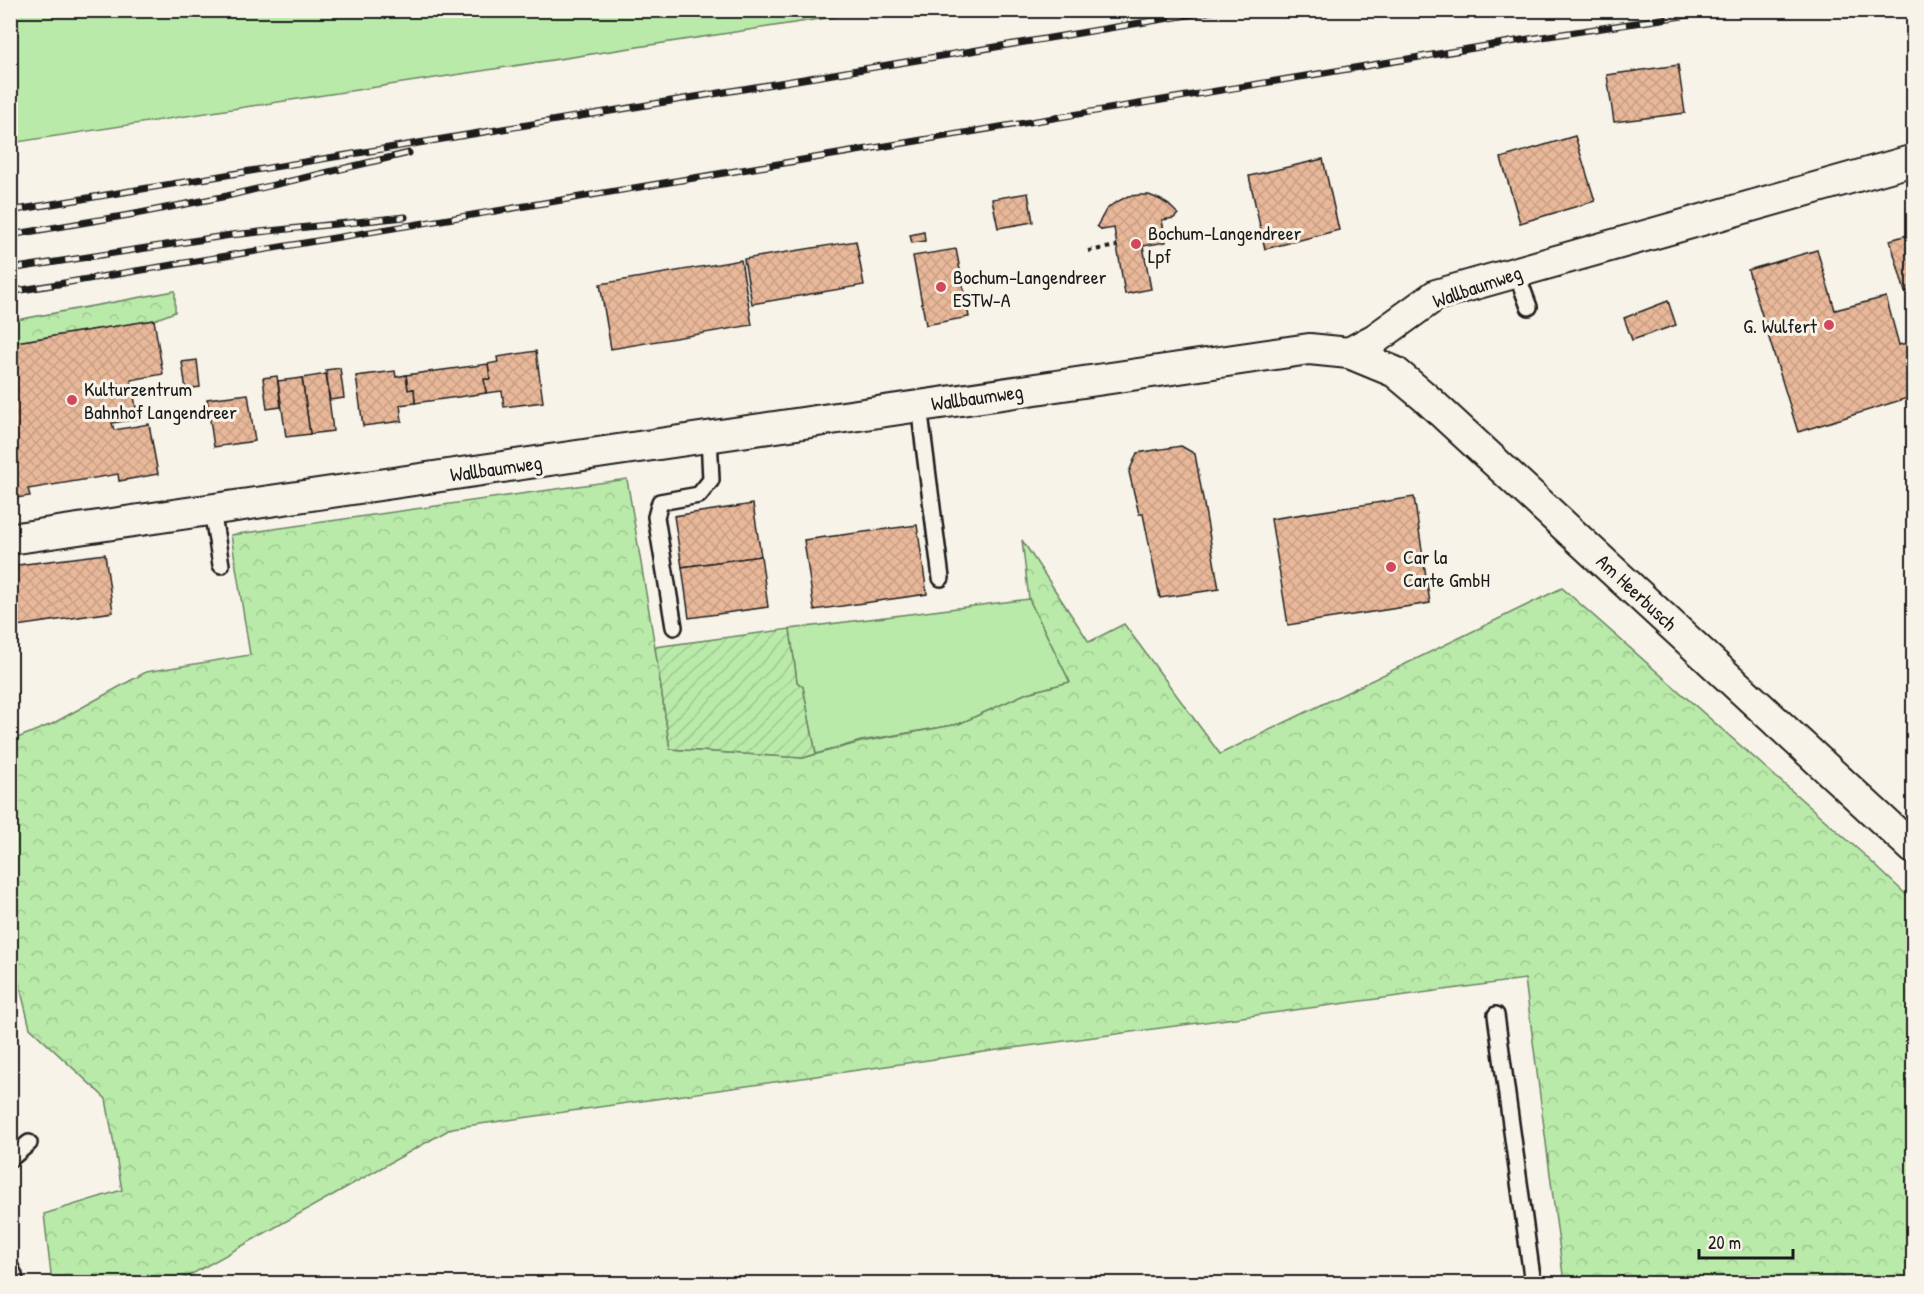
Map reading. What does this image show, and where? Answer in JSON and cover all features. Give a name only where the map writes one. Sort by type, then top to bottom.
[{"type":"street","name":"Wallbaumweg","points":[[10,539],[1309,349],[1349,353],[1375,339],[1436,296],[1914,160]]},
{"type":"street","name":"Am Heerbusch","points":[[1349,353],[1395,372],[1426,398],[1914,849]]},
{"type":"lane","points":[[1516,272],[1529,307]]},
{"type":"lane","points":[[919,406],[941,578]]},
{"type":"lane","points":[[674,627],[656,517],[660,502],[699,495],[711,480],[709,436]]},
{"type":"lane","points":[[212,510],[221,564]]},
{"type":"lane","points":[[1496,1015],[1533,1284]]},
{"type":"lane","points":[[10,1159],[29,1143]]},
{"type":"lane","points":[[10,1267],[15,1284]]},
{"type":"path","points":[[1088,251],[1117,246]]},
{"type":"green space","points":[[11,10],[872,10],[872,11],[11,143]]},
{"type":"green space","points":[[175,291],[175,312],[154,320],[11,343],[11,321]]},
{"type":"green space","points":[[627,479],[670,749],[803,758],[861,742],[959,724],[1027,693],[1070,682],[1029,599],[1022,540],[1089,642],[1124,624],[1220,754],[1562,588],[1861,852],[1913,901],[1913,1283],[1564,1283],[1525,979],[1005,1049],[452,1128],[176,1283],[52,1283],[44,1214],[122,1190],[106,1099],[30,1028],[11,950],[10,741],[52,724],[146,672],[250,655],[231,535]]},
{"type":"green space","points":[[1029,599],[1070,682],[1027,693],[959,724],[861,741],[816,754],[803,687],[797,682],[790,629]]},
{"type":"green space","points":[[790,629],[797,682],[803,687],[816,754],[803,758],[670,749],[655,647]]},
{"type":"building","points":[[1678,65],[1685,113],[1614,122],[1607,75]]},
{"type":"building","points":[[1575,136],[1595,201],[1520,223],[1501,158]]},
{"type":"building","points":[[1323,159],[1339,230],[1265,249],[1249,176]]},
{"type":"building","points":[[1028,193],[1033,222],[998,228],[992,199]]},
{"type":"building","name":"Bochum-Langendreer Lpf","points":[[1149,195],[1169,205],[1178,214],[1174,218],[1162,220],[1166,242],[1143,246],[1151,289],[1125,294],[1114,228],[1102,230],[1097,226],[1106,210],[1113,204],[1128,196]]},
{"type":"building","points":[[924,232],[925,241],[912,243],[910,235]]},
{"type":"building","points":[[1914,233],[1914,290],[1905,292],[1890,240]]},
{"type":"building","points":[[856,241],[864,285],[752,304],[744,259]]},
{"type":"building","name":"Bochum-Langendreer ESTW-A","points":[[956,249],[969,317],[926,325],[913,256]]},
{"type":"building","name":"G. Wulfert","points":[[1817,250],[1835,310],[1886,297],[1899,345],[1914,341],[1914,396],[1798,432],[1748,270]]},
{"type":"building","points":[[741,260],[752,325],[611,349],[600,284]]},
{"type":"building","points":[[1668,301],[1676,325],[1632,340],[1624,318]]},
{"type":"building","name":"Kulturzentrum Bahnhof Langendreer","points":[[154,320],[163,374],[131,380],[138,419],[112,423],[114,430],[149,424],[158,474],[119,481],[118,474],[28,489],[30,496],[10,499],[10,343]]},
{"type":"building","points":[[536,351],[543,402],[504,407],[502,391],[486,393],[484,379],[490,379],[488,364],[498,362],[497,357]]},
{"type":"building","points":[[197,360],[200,387],[186,389],[182,362]]},
{"type":"building","points":[[488,364],[490,379],[484,379],[486,393],[415,403],[414,389],[408,390],[406,375]]},
{"type":"building","points":[[340,368],[344,398],[330,400],[326,370]]},
{"type":"building","points":[[395,371],[396,377],[406,375],[408,390],[414,389],[415,403],[400,405],[402,421],[363,426],[356,376]]},
{"type":"building","points":[[326,374],[333,431],[310,434],[302,378]]},
{"type":"building","points":[[277,376],[281,407],[267,409],[263,378]]},
{"type":"building","points":[[302,378],[310,434],[286,437],[278,381]]},
{"type":"building","points":[[248,394],[255,441],[214,447],[207,399]]},
{"type":"building","points":[[1181,446],[1195,454],[1219,589],[1160,598],[1143,514],[1139,514],[1129,472],[1137,453]]},
{"type":"building","points":[[1414,497],[1430,603],[1288,625],[1271,519]]},
{"type":"building","points":[[753,504],[761,556],[682,567],[674,516]]},
{"type":"building","points":[[917,525],[927,594],[814,610],[804,540]]},
{"type":"building","points":[[105,554],[113,612],[10,627],[10,566]]},
{"type":"building","points":[[761,556],[768,607],[689,618],[682,567]]},
{"type":"railway","points":[[10,211],[1218,10]]},
{"type":"railway","points":[[10,292],[1522,40],[1722,10]]},
{"type":"railway","points":[[10,235],[227,196],[409,153]]},
{"type":"railway","points":[[10,269],[231,235],[405,217]]},
{"type":"place","name":"Bochum-Langendreer Lpf","points":[[1136,244]]},
{"type":"place","name":"Bochum-Langendreer ESTW-A","points":[[941,287]]},
{"type":"place","name":"G. Wulfert","points":[[1829,325]]},
{"type":"place","name":"Kulturzentrum Bahnhof Langendreer","points":[[72,400]]},
{"type":"place","name":"Car la Carte GmbH","points":[[1391,567]]}]
